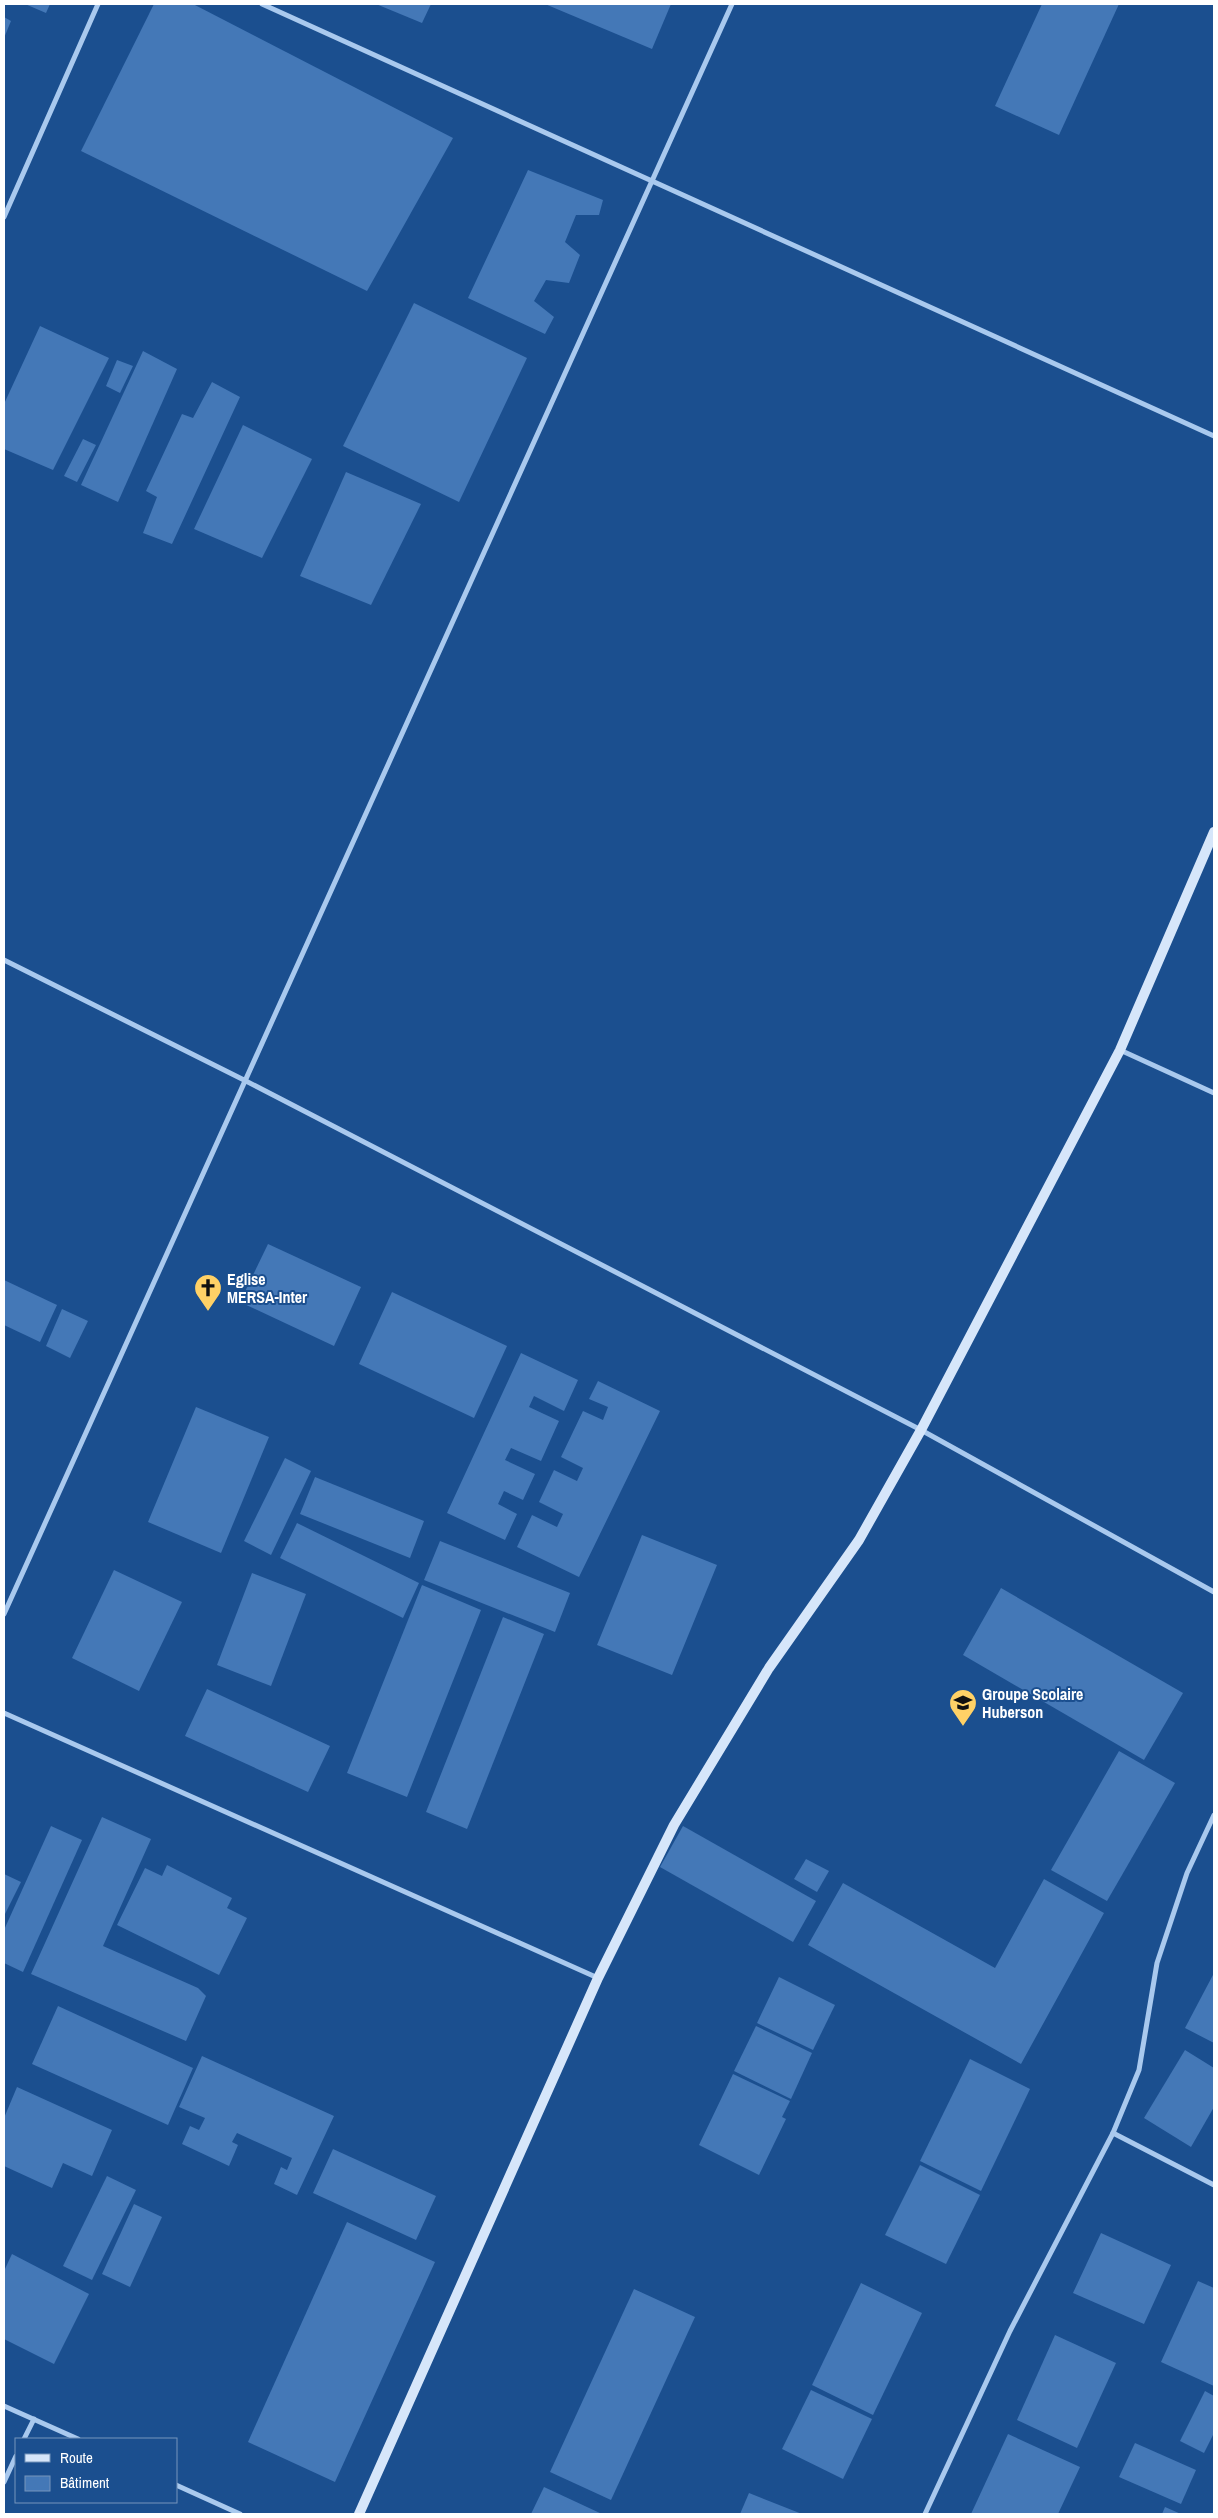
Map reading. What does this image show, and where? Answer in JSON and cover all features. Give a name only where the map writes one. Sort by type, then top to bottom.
[{"type":"street","points":[[4,217],[98,4]]},
{"type":"street","points":[[262,4],[652,183],[1214,436]]},
{"type":"street","points":[[4,1614],[732,4]]},
{"type":"street","points":[[359,2514],[598,1978],[674,1825],[769,1668],[859,1540],[921,1430],[1120,1050],[1214,832]]},
{"type":"street","points":[[4,960],[244,1080],[921,1430],[1214,1592]]},
{"type":"street","points":[[1120,1050],[1214,1093]]},
{"type":"street","points":[[4,1714],[598,1978]]},
{"type":"street","points":[[925,2514],[1010,2331],[1113,2133],[1139,2070],[1157,1963],[1187,1873],[1214,1815]]},
{"type":"street","points":[[1113,2133],[1214,2184]]},
{"type":"street","points":[[4,2406],[76,2438]]},
{"type":"street","points":[[24,2438],[34,2419]]},
{"type":"street","points":[[4,2482],[15,2458]]},
{"type":"street","points":[[178,2486],[240,2514]]},
{"type":"building","points":[[25,4],[50,4],[46,13]]},
{"type":"building","points":[[154,4],[193,4],[453,138],[367,291],[81,151]]},
{"type":"building","points":[[376,4],[431,4],[422,23]]},
{"type":"building","points":[[545,4],[671,4],[652,49]]},
{"type":"building","points":[[1042,4],[1119,4],[1059,135],[995,106]]},
{"type":"building","points":[[4,17],[11,21],[4,38]]},
{"type":"building","points":[[528,170],[603,200],[599,215],[576,215],[565,242],[580,255],[569,283],[546,280],[534,301],[554,317],[545,334],[468,298]]},
{"type":"building","points":[[414,303],[527,358],[459,502],[343,446]]},
{"type":"building","points":[[40,326],[109,358],[53,470],[4,449],[4,404]]},
{"type":"building","points":[[143,351],[177,369],[118,502],[81,485]]},
{"type":"building","points":[[117,360],[133,366],[120,393],[106,386]]},
{"type":"building","points":[[212,382],[240,397],[172,544],[143,533],[157,497],[146,491],[182,414],[193,418]]},
{"type":"building","points":[[243,425],[312,459],[262,558],[194,529]]},
{"type":"building","points":[[83,439],[96,445],[77,482],[64,476]]},
{"type":"building","points":[[346,472],[421,504],[371,605],[300,576]]},
{"type":"building","points":[[268,1244],[361,1287],[334,1346],[240,1302]]},
{"type":"building","points":[[4,1280],[57,1305],[40,1342],[4,1325]]},
{"type":"building","points":[[392,1292],[507,1346],[474,1418],[359,1364]]},
{"type":"building","points":[[62,1309],[88,1321],[70,1358],[46,1346]]},
{"type":"building","points":[[521,1353],[578,1380],[564,1411],[534,1396],[529,1407],[559,1421],[541,1461],[511,1448],[505,1460],[535,1474],[523,1500],[504,1491],[498,1504],[517,1514],[505,1540],[447,1513]]},
{"type":"building","points":[[598,1381],[660,1411],[579,1577],[517,1547],[532,1515],[557,1527],[563,1514],[539,1502],[554,1470],[577,1481],[583,1468],[561,1457],[583,1411],[603,1420],[608,1407],[589,1399]]},
{"type":"building","points":[[196,1407],[269,1437],[221,1553],[148,1522]]},
{"type":"building","points":[[285,1458],[311,1471],[271,1555],[244,1541]]},
{"type":"building","points":[[315,1477],[424,1521],[410,1558],[300,1514]]},
{"type":"building","points":[[297,1523],[419,1583],[403,1618],[280,1558]]},
{"type":"building","points":[[642,1535],[717,1565],[672,1675],[597,1645]]},
{"type":"building","points":[[440,1541],[570,1593],[555,1632],[424,1580]]},
{"type":"building","points":[[114,1570],[182,1602],[139,1691],[72,1658]]},
{"type":"building","points":[[252,1573],[306,1594],[271,1686],[217,1665]]},
{"type":"building","points":[[422,1585],[481,1610],[407,1797],[347,1773]]},
{"type":"building","points":[[1001,1588],[1183,1693],[1144,1760],[963,1655]]},
{"type":"building","points":[[503,1617],[544,1634],[467,1829],[426,1812]]},
{"type":"building","points":[[207,1689],[330,1746],[308,1792],[185,1736]]},
{"type":"building","points":[[1119,1751],[1175,1783],[1107,1901],[1051,1870]]},
{"type":"building","points":[[102,1817],[151,1839],[103,1946],[198,1988],[206,1996],[186,2041],[31,1974]]},
{"type":"building","points":[[51,1826],[82,1840],[23,1972],[4,1963],[4,1930]]},
{"type":"building","points":[[683,1826],[816,1901],[793,1942],[660,1867]]},
{"type":"building","points":[[806,1859],[829,1871],[817,1892],[794,1879]]},
{"type":"building","points":[[167,1865],[232,1898],[227,1908],[247,1918],[219,1975],[117,1925],[145,1868],[162,1876]]},
{"type":"building","points":[[4,1874],[21,1882],[4,1916]]},
{"type":"building","points":[[1044,1879],[1104,1913],[1021,2064],[808,1945],[843,1883],[995,1968]]},
{"type":"building","points":[[1214,1973],[1214,2043],[1185,2028]]},
{"type":"building","points":[[779,1977],[835,2005],[813,2050],[757,2023]]},
{"type":"building","points":[[58,2006],[193,2068],[168,2125],[32,2064]]},
{"type":"building","points":[[756,2026],[812,2053],[791,2099],[734,2071]]},
{"type":"building","points":[[1185,2050],[1214,2068],[1214,2107],[1191,2147],[1144,2118]]},
{"type":"building","points":[[202,2056],[334,2116],[297,2195],[274,2184],[281,2167],[287,2170],[292,2158],[237,2133],[232,2142],[238,2145],[229,2166],[182,2144],[190,2126],[199,2130],[205,2118],[179,2107]]},
{"type":"building","points":[[970,2059],[1030,2089],[981,2191],[920,2161]]},
{"type":"building","points":[[733,2074],[790,2101],[782,2117],[786,2119],[759,2175],[699,2145]]},
{"type":"building","points":[[17,2087],[112,2130],[92,2176],[63,2163],[52,2188],[4,2166],[4,2118]]},
{"type":"building","points":[[333,2149],[436,2196],[416,2240],[313,2193]]},
{"type":"building","points":[[920,2165],[980,2195],[946,2264],[885,2235]]},
{"type":"building","points":[[107,2176],[136,2190],[92,2280],[63,2266]]},
{"type":"building","points":[[134,2204],[162,2217],[130,2287],[102,2274]]},
{"type":"building","points":[[347,2222],[435,2262],[335,2482],[248,2442]]},
{"type":"building","points":[[1101,2233],[1171,2265],[1144,2324],[1073,2293]]},
{"type":"building","points":[[12,2254],[89,2294],[54,2364],[4,2339],[4,2271]]},
{"type":"building","points":[[1198,2281],[1214,2288],[1214,2386],[1161,2362]]},
{"type":"building","points":[[861,2283],[922,2313],[873,2415],[812,2385]]},
{"type":"building","points":[[634,2289],[695,2317],[611,2500],[550,2472]]},
{"type":"building","points":[[1055,2335],[1116,2363],[1077,2448],[1017,2420]]},
{"type":"building","points":[[811,2390],[872,2419],[843,2479],[782,2449]]},
{"type":"building","points":[[1205,2391],[1214,2396],[1214,2433],[1204,2453],[1180,2441]]},
{"type":"building","points":[[1008,2434],[1080,2467],[1058,2514],[971,2514]]},
{"type":"building","points":[[1135,2443],[1196,2470],[1181,2504],[1119,2477]]},
{"type":"building","points":[[544,2487],[602,2514],[531,2514]]},
{"type":"building","points":[[749,2493],[802,2514],[740,2514]]},
{"type":"building","points":[[1165,2507],[1181,2514],[1162,2514]]},
{"type":"place","name":"Eglise MERSA-Inter","points":[[208,1312]]},
{"type":"place","name":"Groupe Scolaire Huberson","points":[[963,1727]]}]
